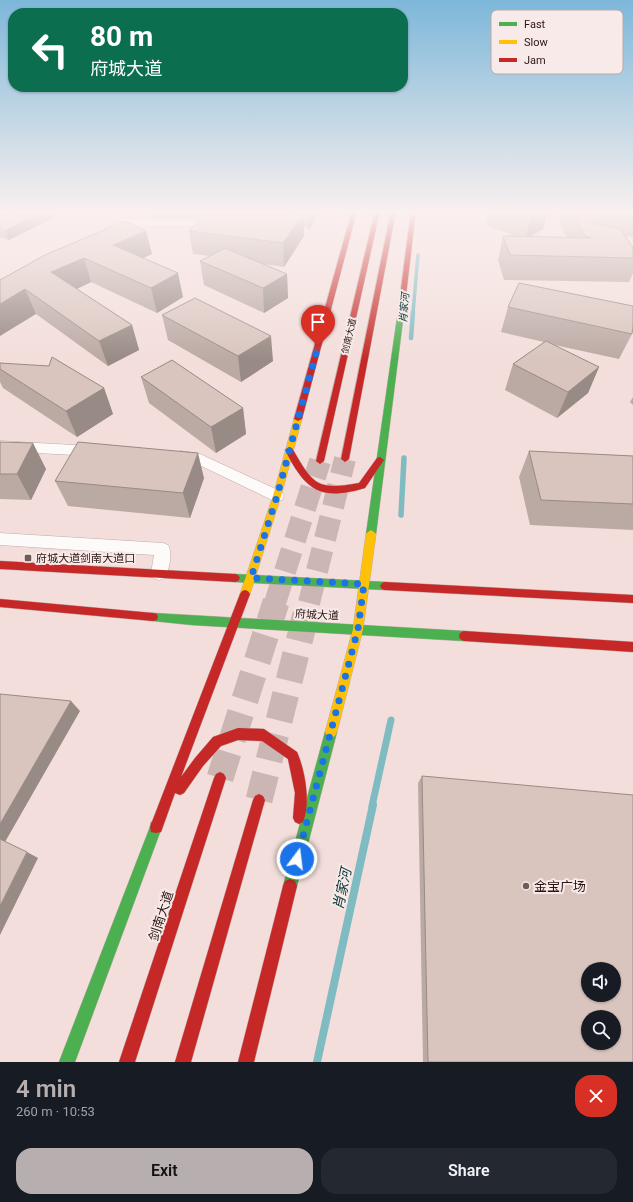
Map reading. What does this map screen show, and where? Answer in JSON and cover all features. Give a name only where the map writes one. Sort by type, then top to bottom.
[{"type":"main road","points":[[67,1062],[235,624],[251,578],[277,496],[341,261]]},
{"type":"main road","name":"剑南大道","points":[[320,461],[367,261]]},
{"type":"main road","name":"剑南大道","points":[[345,458],[384,261]]},
{"type":"main road","points":[[246,1062],[297,859],[358,629],[408,261]]},
{"type":"main road","points":[[289,450],[303,477],[314,486],[328,490],[344,490],[362,486],[382,456]]},
{"type":"main road","points":[[0,565],[633,599]]},
{"type":"main road","name":"府城大道","points":[[0,603],[235,624],[358,629],[633,647]]},
{"type":"main road","points":[[159,819],[199,762],[217,741],[238,734],[264,735],[293,756],[301,793],[297,859]]},
{"type":"main road","name":"剑南大道","points":[[127,1062],[220,778]]},
{"type":"main road","points":[[183,1062],[259,800]]},
{"type":"street","points":[[0,446],[109,452]]},
{"type":"street","points":[[172,456],[195,457],[277,496]]},
{"type":"street","points":[[0,539],[163,549],[159,573]]},
{"type":"building","points":[[35,261],[78,261],[51,272],[132,325],[99,341],[25,289],[0,304],[0,280]]},
{"type":"building","points":[[90,261],[149,261],[178,273],[151,288]]},
{"type":"building","points":[[200,261],[255,261],[287,274],[263,288]]},
{"type":"building","points":[[519,283],[633,306],[632,334],[508,307]]},
{"type":"building","points":[[195,298],[271,336],[238,356],[162,315]]},
{"type":"building","points":[[546,341],[599,367],[568,392],[513,364]]},
{"type":"building","points":[[52,357],[104,388],[66,411],[0,369],[0,363],[49,366]]},
{"type":"building","points":[[172,360],[243,408],[211,427],[141,377]]},
{"type":"building","points":[[0,442],[33,443],[17,474],[0,474]]},
{"type":"building","points":[[78,442],[198,453],[183,493],[55,481]]},
{"type":"building","points":[[529,451],[633,456],[633,504],[541,500]]},
{"type":"building","points":[[0,694],[71,701],[0,824]]},
{"type":"building","name":"金宝广场","points":[[422,776],[633,795],[633,1062],[428,1062]]},
{"type":"building","points":[[0,839],[27,852],[0,906]]},
{"type":"waterway","name":"肖家河","points":[[413,313],[418,261]]},
{"type":"waterway","name":"肖家河","points":[[411,338],[413,312]]},
{"type":"waterway","name":"肖家河","points":[[401,515],[404,458]]},
{"type":"waterway","name":"肖家河","points":[[372,806],[391,720]]},
{"type":"waterway","name":"肖家河","points":[[317,1062],[373,805]]},
{"type":"tunnel","points":[[309,603],[345,459]]},
{"type":"tunnel","points":[[275,603],[320,461]]},
{"type":"tunnel","points":[[220,778],[276,602]]},
{"type":"tunnel","points":[[259,800],[309,602]]},
{"type":"traffic: fast","points":[[371,534],[402,304]]},
{"type":"traffic: fast","points":[[235,578],[385,586]]},
{"type":"traffic: fast","points":[[153,617],[230,623],[464,636]]},
{"type":"traffic: fast","points":[[290,886],[331,732]]},
{"type":"traffic: fast","points":[[67,1062],[156,827]]},
{"type":"traffic: slow","points":[[245,594],[277,496],[298,419]]},
{"type":"traffic: slow","points":[[331,732],[358,629],[371,534]]},
{"type":"traffic: jam","points":[[298,419],[341,261]]},
{"type":"traffic: jam","points":[[320,461],[367,261]]},
{"type":"traffic: jam","points":[[345,459],[384,261]]},
{"type":"traffic: jam","points":[[402,304],[408,261]]},
{"type":"traffic: jam","points":[[289,450],[303,474],[309,481],[324,489],[347,489],[362,486],[380,460]]},
{"type":"traffic: jam","points":[[0,565],[235,578]]},
{"type":"traffic: jam","points":[[385,586],[633,599]]},
{"type":"traffic: jam","points":[[156,827],[245,594]]},
{"type":"traffic: jam","points":[[0,603],[153,617]]},
{"type":"traffic: jam","points":[[464,636],[633,647]]},
{"type":"traffic: jam","points":[[180,789],[199,762],[217,741],[238,734],[264,735],[293,756],[301,793],[299,818]]},
{"type":"traffic: jam","points":[[127,1062],[220,778]]},
{"type":"traffic: jam","points":[[183,1062],[259,800]]},
{"type":"traffic: jam","points":[[246,1062],[290,886]]},
{"type":"place","name":"府城大道剑南大道口","points":[[28,558]]},
{"type":"place","name":"金宝广场","points":[[526,886]]},
{"type":"route","points":[[297,859],[358,629],[364,584],[251,578],[277,496],[318,346]]}]
